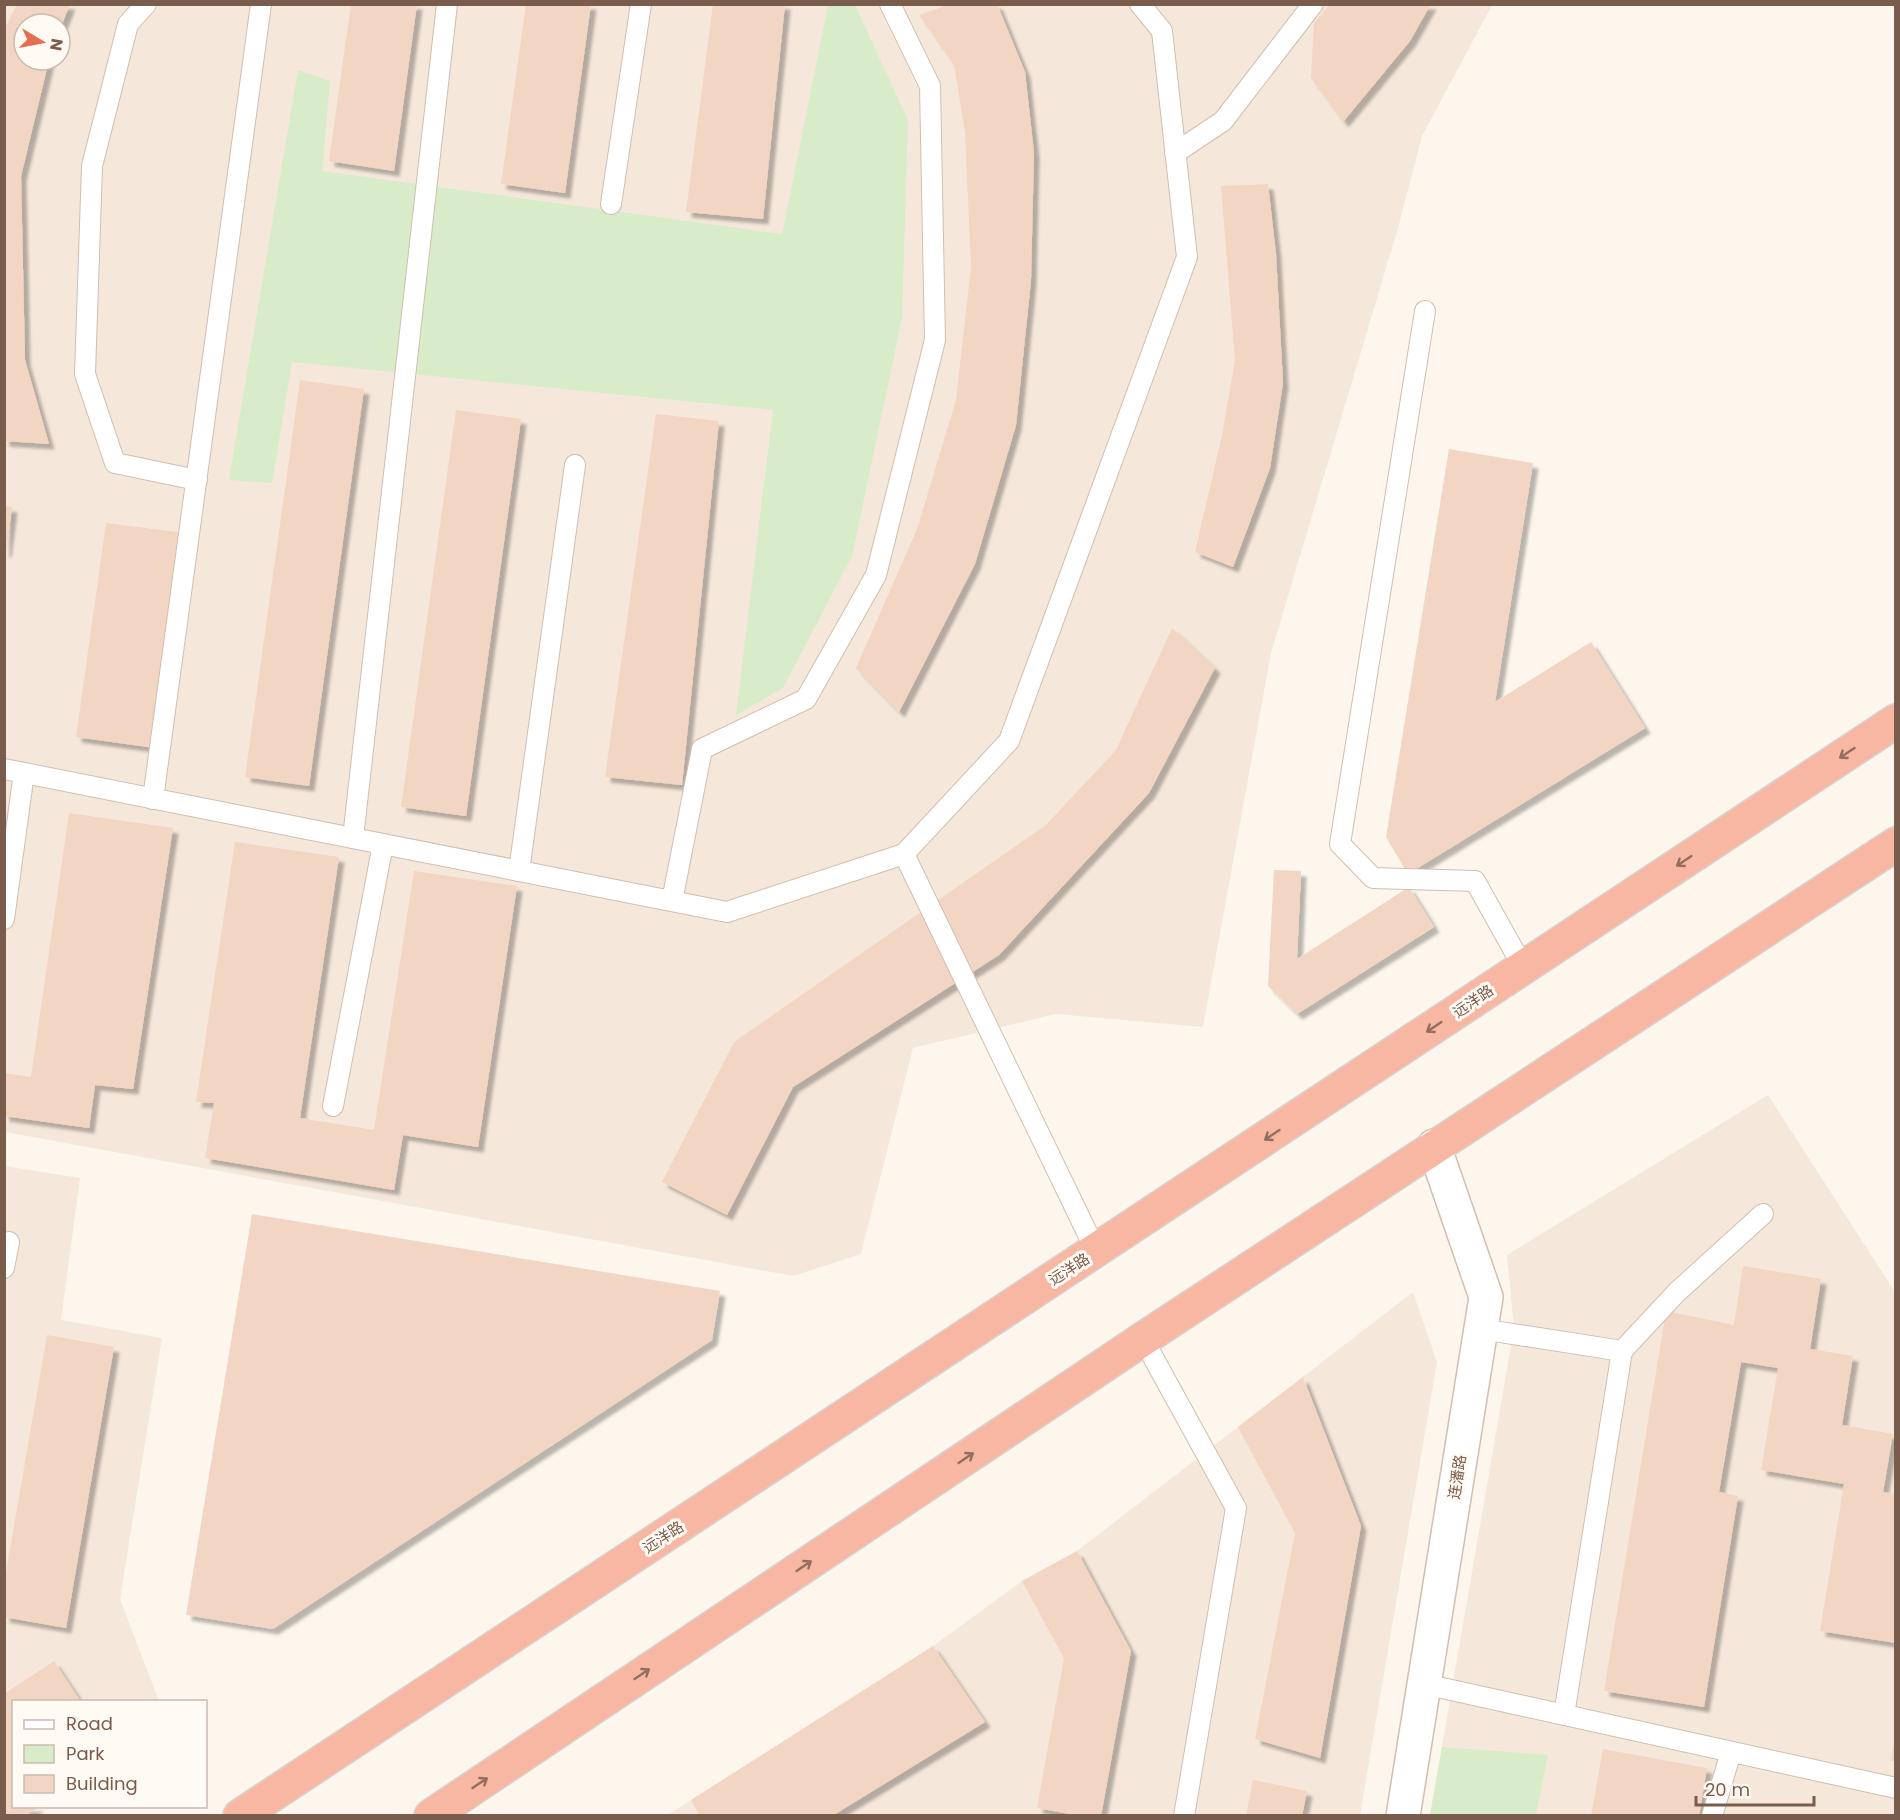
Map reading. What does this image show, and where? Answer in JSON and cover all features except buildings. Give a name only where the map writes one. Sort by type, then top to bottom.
[{"type":"highway","name":"远洋路","points":[[240,1815],[1896,721]]},
{"type":"highway","points":[[431,1815],[1434,1146],[1896,844]]},
{"type":"street","name":"连潘路","points":[[1403,1815],[1486,1297],[1434,1146]]},
{"type":"lane","points":[[146,4],[128,24],[92,166],[85,374],[115,463],[197,480]]},
{"type":"lane","points":[[153,799],[261,4]]},
{"type":"lane","points":[[353,838],[447,4]]},
{"type":"lane","points":[[611,204],[641,4]]},
{"type":"lane","points":[[672,901],[702,749],[806,699],[876,575],[935,340],[930,86],[890,4]]},
{"type":"lane","points":[[4,919],[14,771],[727,912],[904,854],[1009,741],[1187,258],[1162,31],[1140,4]]},
{"type":"lane","points":[[1175,153],[1222,121],[1313,4]]},
{"type":"lane","points":[[1425,311],[1340,844],[1373,878],[1475,881],[1523,967]]},
{"type":"lane","points":[[519,871],[574,465]]},
{"type":"lane","points":[[333,1106],[383,844]]},
{"type":"lane","points":[[904,854],[1096,1251]]},
{"type":"lane","points":[[1563,1715],[1622,1350],[1677,1292],[1763,1214]]},
{"type":"lane","points":[[4,1268],[9,1242]]},
{"type":"lane","points":[[1481,1329],[1622,1350]]},
{"type":"lane","points":[[1143,1339],[1236,1508],[1184,1815]]},
{"type":"lane","points":[[1424,1684],[1896,1788]]},
{"type":"lane","points":[[1712,1815],[1731,1752]]},
{"type":"shaded area","points":[[4,5],[1492,5],[1422,136],[1398,228],[1271,653],[1203,1027],[1056,1014],[913,1048],[861,1254],[793,1276],[5,1132]]},
{"type":"shaded area","points":[[1768,1095],[1895,1292],[1895,1815],[1430,1816],[1514,1328],[1507,1255]]},
{"type":"shaded area","points":[[4,1166],[80,1178],[61,1320],[162,1338],[120,1599],[159,1700],[12,1700],[12,1808],[37,1808],[25,1816],[4,1815]]},
{"type":"shaded area","points":[[1413,1292],[1437,1362],[1360,1815],[666,1816],[933,1646],[1022,1581],[1077,1551]]},
{"type":"green space","points":[[828,5],[855,5],[908,120],[902,318],[852,556],[783,688],[736,715],[773,410],[292,362],[272,483],[229,480],[298,70],[330,81],[322,171],[782,234]]},
{"type":"green space","points":[[1442,1747],[1548,1755],[1536,1815],[1430,1815]]}]
